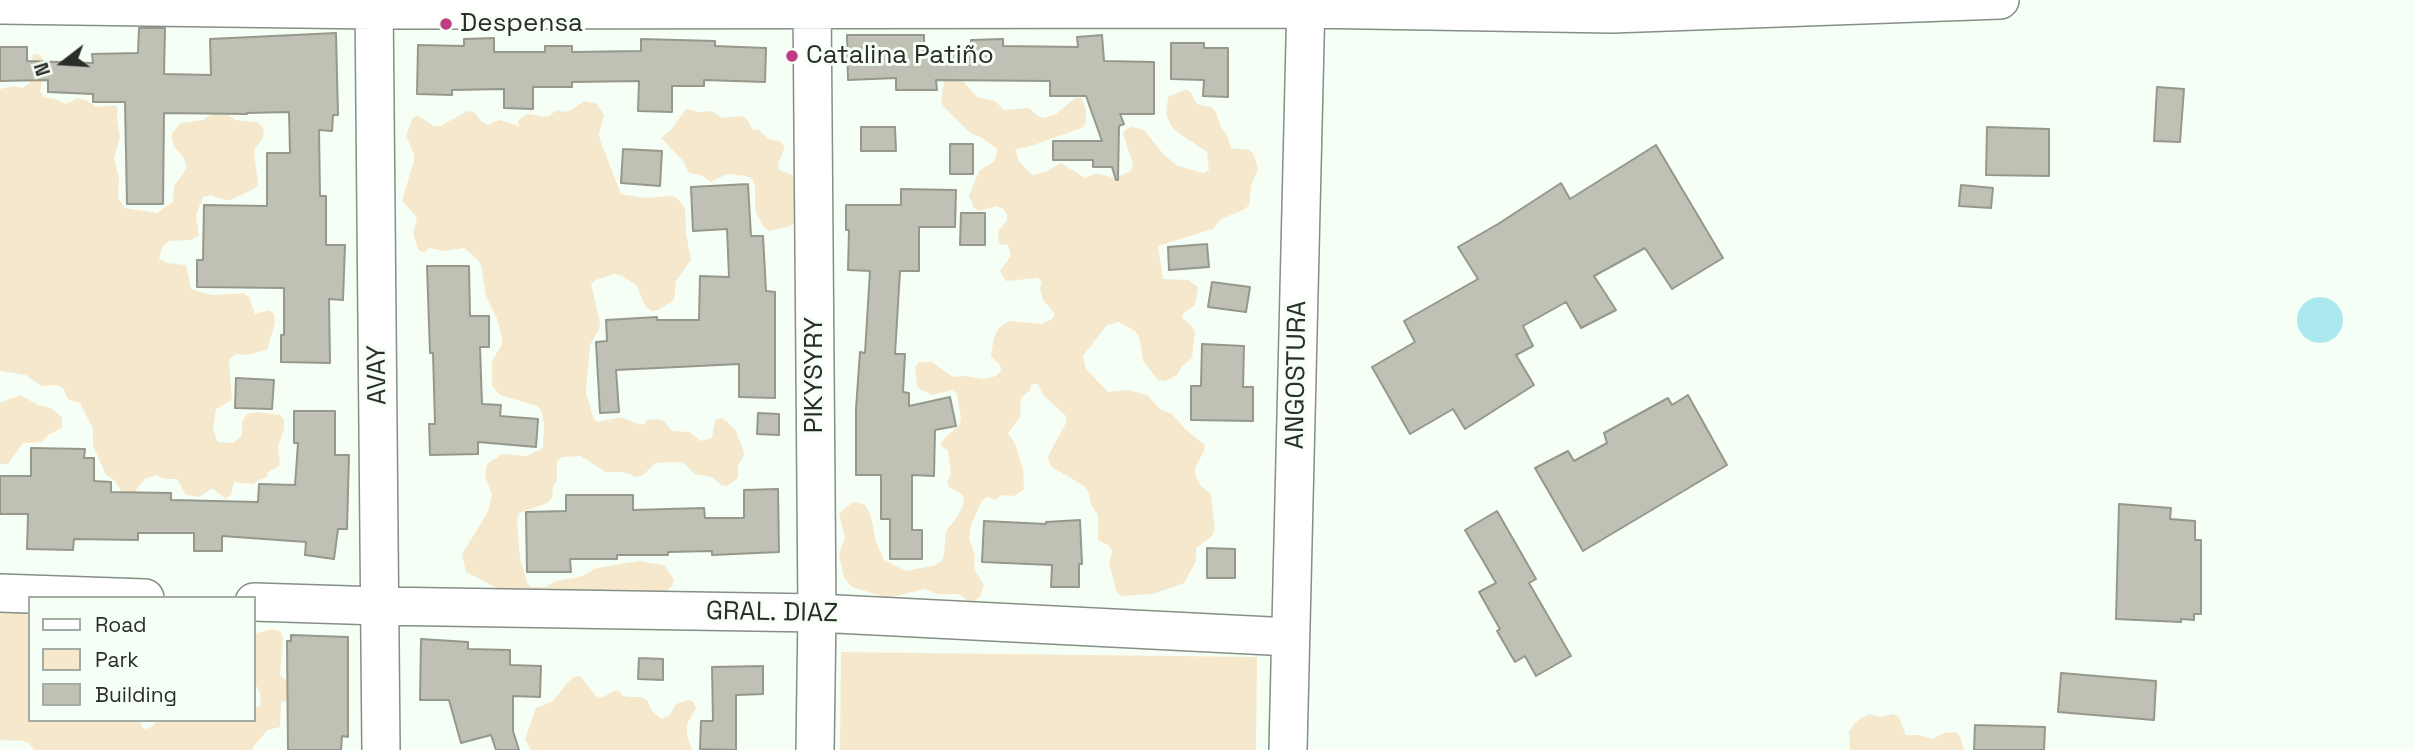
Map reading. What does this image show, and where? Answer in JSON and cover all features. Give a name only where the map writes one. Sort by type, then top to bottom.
[{"type":"street","points":[[0,5],[1306,4],[1612,14],[2000,0]]},
{"type":"street","name":"ANGOSTURA","points":[[1288,750],[1306,4]]},
{"type":"street","name":"AVAY","points":[[374,5],[382,750]]},
{"type":"street","name":"PIKYSYRY","points":[[812,5],[817,613],[815,750]]},
{"type":"street","points":[[0,593],[87,596]]},
{"type":"street","name":"GRAL. DIAZ","points":[[256,601],[380,606],[817,613],[1290,637]]},
{"type":"green space","points":[[33,54],[40,55],[43,60],[44,73],[40,91],[43,97],[66,104],[77,98],[96,107],[118,107],[120,137],[114,158],[119,179],[118,198],[125,208],[157,213],[173,202],[174,186],[187,168],[172,139],[172,133],[181,123],[203,120],[216,111],[222,111],[235,120],[257,122],[262,126],[263,138],[254,150],[258,185],[230,200],[211,195],[203,197],[196,215],[199,236],[191,240],[169,241],[162,247],[159,259],[167,263],[186,265],[191,289],[212,295],[243,293],[249,297],[255,314],[269,310],[274,314],[275,323],[267,350],[247,355],[237,354],[229,359],[232,400],[216,409],[213,430],[218,442],[233,443],[242,435],[242,421],[247,414],[257,412],[280,415],[284,419],[284,429],[278,446],[280,465],[267,473],[267,477],[253,484],[234,482],[231,494],[226,499],[212,488],[200,497],[186,495],[177,479],[164,479],[156,475],[145,479],[133,494],[121,491],[114,480],[106,475],[93,446],[93,429],[80,403],[68,399],[63,388],[57,385],[41,386],[26,375],[0,371],[0,89],[14,86],[22,88],[30,83]]},
{"type":"green space","points":[[948,77],[960,78],[977,97],[995,101],[1004,110],[1029,108],[1044,118],[1056,114],[1075,98],[1082,98],[1086,123],[1082,128],[1015,149],[1019,161],[1032,175],[1045,172],[1061,163],[1085,178],[1096,173],[1115,178],[1131,171],[1133,165],[1123,134],[1126,129],[1132,127],[1144,130],[1164,155],[1178,166],[1203,173],[1209,170],[1207,152],[1171,126],[1166,114],[1168,97],[1186,89],[1197,104],[1212,107],[1216,112],[1231,148],[1250,150],[1254,155],[1258,169],[1251,186],[1249,205],[1245,209],[1221,219],[1213,229],[1158,246],[1163,279],[1188,280],[1198,287],[1195,305],[1184,313],[1182,318],[1195,332],[1192,358],[1182,366],[1177,375],[1165,381],[1158,380],[1143,361],[1139,336],[1119,322],[1107,325],[1083,356],[1086,369],[1108,392],[1128,390],[1147,395],[1160,409],[1172,414],[1205,445],[1195,474],[1201,486],[1211,494],[1215,531],[1196,548],[1196,561],[1184,583],[1153,594],[1122,596],[1117,593],[1109,563],[1112,551],[1098,540],[1098,515],[1091,504],[1088,491],[1052,467],[1049,462],[1048,456],[1066,423],[1066,416],[1043,395],[1038,384],[1032,384],[1030,390],[1021,398],[1020,417],[1008,433],[1015,444],[1023,469],[1024,489],[1014,496],[1001,495],[996,500],[987,497],[982,501],[971,525],[969,538],[975,556],[974,569],[984,585],[980,597],[969,602],[959,594],[937,594],[925,589],[888,598],[852,587],[844,578],[839,554],[845,538],[839,513],[853,502],[865,505],[871,516],[876,542],[884,560],[906,571],[936,565],[941,561],[946,531],[963,505],[964,498],[961,493],[950,488],[947,482],[951,474],[948,450],[942,447],[941,442],[959,425],[961,419],[957,394],[952,390],[933,395],[921,390],[917,386],[915,367],[919,362],[932,362],[953,377],[984,379],[996,376],[1001,371],[1000,365],[991,356],[994,337],[999,328],[1009,321],[1041,324],[1052,319],[1055,314],[1043,300],[1040,288],[1042,282],[1038,278],[1006,281],[1000,271],[1011,256],[1008,245],[998,242],[999,230],[1007,220],[1007,214],[997,206],[979,211],[974,208],[969,196],[979,171],[995,161],[997,149],[970,133],[943,106],[941,100],[944,81]]},
{"type":"green space","points":[[585,101],[597,104],[604,115],[600,140],[621,194],[646,198],[671,196],[677,198],[685,208],[691,260],[676,281],[674,300],[658,310],[652,311],[646,307],[636,285],[620,275],[614,274],[591,284],[600,322],[590,345],[586,392],[593,417],[597,422],[622,417],[640,425],[646,423],[646,420],[658,419],[664,421],[672,431],[690,432],[700,441],[712,438],[715,420],[721,418],[736,431],[744,455],[738,466],[738,478],[727,486],[721,485],[712,477],[694,474],[680,462],[655,463],[642,476],[636,477],[624,472],[605,472],[581,456],[562,457],[557,461],[557,481],[553,486],[552,498],[547,503],[519,513],[517,519],[520,558],[527,583],[532,587],[545,587],[556,581],[580,577],[597,568],[639,561],[664,565],[674,580],[672,586],[663,594],[643,592],[508,599],[499,589],[466,572],[462,554],[488,512],[492,494],[485,476],[487,464],[502,454],[527,456],[543,448],[544,423],[541,410],[537,406],[500,395],[492,386],[492,361],[502,344],[502,338],[486,296],[478,260],[464,248],[445,251],[429,248],[424,252],[418,250],[413,232],[417,221],[402,201],[414,160],[406,136],[412,119],[417,115],[434,126],[440,126],[468,111],[474,112],[488,125],[499,120],[519,126],[518,120],[528,114],[547,117],[557,110],[569,111]]},
{"type":"green space","points":[[686,109],[712,111],[722,118],[741,116],[747,119],[753,130],[759,130],[769,139],[781,142],[785,147],[778,164],[779,170],[796,176],[795,201],[798,213],[793,224],[769,231],[764,227],[755,211],[755,185],[752,179],[746,176],[727,174],[711,182],[701,175],[689,173],[683,161],[661,138],[671,130]]},
{"type":"green space","points":[[20,395],[38,405],[53,409],[62,418],[62,428],[48,435],[42,442],[23,443],[8,464],[0,464],[0,403]]},
{"type":"green space","points":[[0,595],[23,613],[28,612],[28,722],[140,722],[146,729],[156,722],[256,722],[256,707],[260,706],[261,696],[256,685],[256,634],[272,629],[281,632],[283,638],[280,676],[287,680],[296,678],[289,699],[281,703],[280,727],[268,730],[253,750],[34,750],[29,743],[0,740]]},
{"type":"green space","points":[[841,652],[1257,657],[1256,750],[840,750]]},
{"type":"green space","points":[[580,676],[596,696],[602,698],[613,691],[619,691],[623,696],[641,697],[647,700],[652,711],[662,719],[670,715],[676,704],[688,700],[694,702],[696,708],[687,724],[687,736],[692,750],[531,750],[525,739],[536,708],[553,701],[569,681]]},
{"type":"green space","points":[[1869,714],[1881,717],[1893,714],[1899,717],[1906,735],[1932,739],[1944,733],[1956,732],[1964,750],[1850,750],[1849,731],[1858,720]]},
{"type":"water","points":[[2320,297],[2337,303],[2343,320],[2337,337],[2320,343],[2303,337],[2297,320],[2303,303]]},
{"type":"building","points":[[139,28],[165,28],[164,74],[211,75],[210,39],[336,33],[338,115],[333,115],[332,131],[319,130],[320,196],[326,196],[326,245],[345,245],[343,300],[329,299],[330,363],[281,362],[284,288],[197,287],[197,260],[203,260],[204,205],[267,206],[267,153],[290,153],[289,112],[164,113],[163,204],[127,204],[125,102],[93,102],[93,94],[48,92],[48,80],[0,81],[0,47],[27,47],[27,61],[93,63],[92,54],[138,53]]},
{"type":"building","points":[[847,35],[924,35],[924,50],[971,48],[971,40],[1003,39],[1003,46],[1078,47],[1077,37],[1102,35],[1104,61],[1154,62],[1154,114],[1120,114],[1124,124],[1119,126],[1116,180],[1112,167],[1093,167],[1093,160],[1053,160],[1053,141],[1102,141],[1086,96],[1050,96],[1050,81],[936,80],[937,90],[896,90],[896,78],[848,80]]},
{"type":"building","points":[[494,38],[494,52],[545,52],[545,46],[572,46],[572,52],[641,51],[641,39],[715,41],[715,46],[766,48],[765,82],[704,80],[704,86],[672,86],[672,112],[638,111],[639,81],[572,82],[572,87],[533,87],[533,109],[504,108],[504,89],[452,90],[452,95],[417,94],[418,45],[464,46],[464,39]]},
{"type":"building","points":[[1171,43],[1204,43],[1204,48],[1228,48],[1228,97],[1203,96],[1204,80],[1171,79]]},
{"type":"building","points":[[2157,87],[2184,89],[2180,142],[2154,141]]},
{"type":"building","points":[[861,127],[895,127],[896,151],[861,151]]},
{"type":"building","points":[[1987,127],[2049,129],[2049,176],[1986,175]]},
{"type":"building","points":[[950,144],[973,144],[973,174],[950,174]]},
{"type":"building","points":[[1656,145],[1723,258],[1672,289],[1645,248],[1594,276],[1616,310],[1581,328],[1566,302],[1523,326],[1533,346],[1516,355],[1534,385],[1465,429],[1453,409],[1410,434],[1372,367],[1415,342],[1404,321],[1478,279],[1458,247],[1561,183],[1570,199]]},
{"type":"building","points":[[623,149],[662,151],[660,186],[621,183]]},
{"type":"building","points":[[748,184],[751,236],[763,236],[766,291],[775,292],[775,398],[739,397],[739,364],[616,370],[619,412],[600,413],[596,342],[607,341],[606,320],[657,317],[657,320],[699,320],[700,276],[729,277],[727,229],[693,231],[691,187]]},
{"type":"building","points":[[1961,185],[1993,188],[1991,208],[1959,206]]},
{"type":"building","points":[[901,189],[956,190],[955,227],[919,227],[919,271],[900,271],[895,354],[905,354],[903,392],[909,393],[909,406],[950,397],[956,426],[935,430],[934,476],[912,475],[912,530],[922,530],[922,559],[890,559],[890,519],[881,519],[881,475],[856,475],[856,409],[860,352],[865,353],[870,271],[848,270],[849,230],[846,230],[846,205],[901,205]]},
{"type":"building","points":[[961,213],[985,213],[985,245],[960,245]]},
{"type":"building","points":[[1207,244],[1209,267],[1169,270],[1168,247]]},
{"type":"building","points":[[427,266],[469,266],[470,316],[489,316],[489,347],[480,347],[482,404],[501,405],[500,416],[538,419],[536,447],[478,442],[478,454],[430,455],[429,424],[435,424]]},
{"type":"building","points":[[1212,282],[1250,287],[1246,312],[1208,307]]},
{"type":"building","points":[[1202,344],[1244,346],[1243,387],[1253,387],[1253,421],[1191,420],[1191,386],[1201,386]]},
{"type":"building","points":[[236,378],[274,380],[272,409],[235,408]]},
{"type":"building","points":[[1688,395],[1727,465],[1583,551],[1535,468],[1568,451],[1574,461],[1607,443],[1604,433],[1668,398],[1672,405]]},
{"type":"building","points":[[294,411],[335,411],[335,455],[349,455],[347,529],[338,529],[334,559],[305,555],[306,542],[222,536],[222,551],[194,551],[194,533],[138,533],[138,540],[74,539],[73,550],[27,549],[28,514],[0,514],[0,476],[31,476],[31,448],[85,449],[84,458],[94,458],[94,481],[111,482],[111,492],[171,493],[171,500],[258,502],[259,484],[295,485],[298,443],[294,443]]},
{"type":"building","points":[[758,413],[779,414],[779,435],[757,434]]},
{"type":"building","points":[[778,489],[779,552],[712,555],[712,551],[668,552],[668,555],[617,555],[617,559],[570,559],[571,572],[527,572],[526,512],[566,511],[566,495],[633,495],[633,510],[704,508],[705,518],[744,518],[744,490]]},
{"type":"building","points":[[2119,504],[2171,508],[2170,519],[2195,521],[2195,540],[2201,540],[2201,614],[2194,614],[2194,620],[2181,619],[2181,622],[2116,619]]},
{"type":"building","points":[[1497,511],[1536,579],[1529,583],[1571,656],[1536,676],[1525,656],[1515,662],[1479,592],[1496,583],[1465,530]]},
{"type":"building","points":[[1080,520],[1082,564],[1079,564],[1079,587],[1051,587],[1052,565],[982,562],[984,521],[1046,524]]},
{"type":"building","points":[[1207,548],[1235,549],[1235,578],[1207,578]]},
{"type":"building","points":[[291,635],[348,637],[348,737],[342,736],[341,750],[288,750],[287,641],[291,641]]},
{"type":"building","points":[[421,639],[468,642],[468,649],[510,650],[510,665],[541,666],[540,697],[513,696],[513,731],[519,750],[496,750],[491,735],[461,743],[449,700],[420,700]]},
{"type":"building","points":[[639,658],[663,659],[663,680],[638,679]]},
{"type":"building","points":[[763,666],[763,694],[736,695],[736,750],[700,749],[701,721],[713,721],[712,667]]},
{"type":"building","points":[[2061,673],[2156,681],[2154,720],[2058,712]]},
{"type":"building","points":[[1975,725],[2045,727],[2044,750],[1974,750]]},
{"type":"place","name":"Despensa","points":[[446,24]]},
{"type":"place","name":"Catalina Patiño","points":[[792,56]]}]
